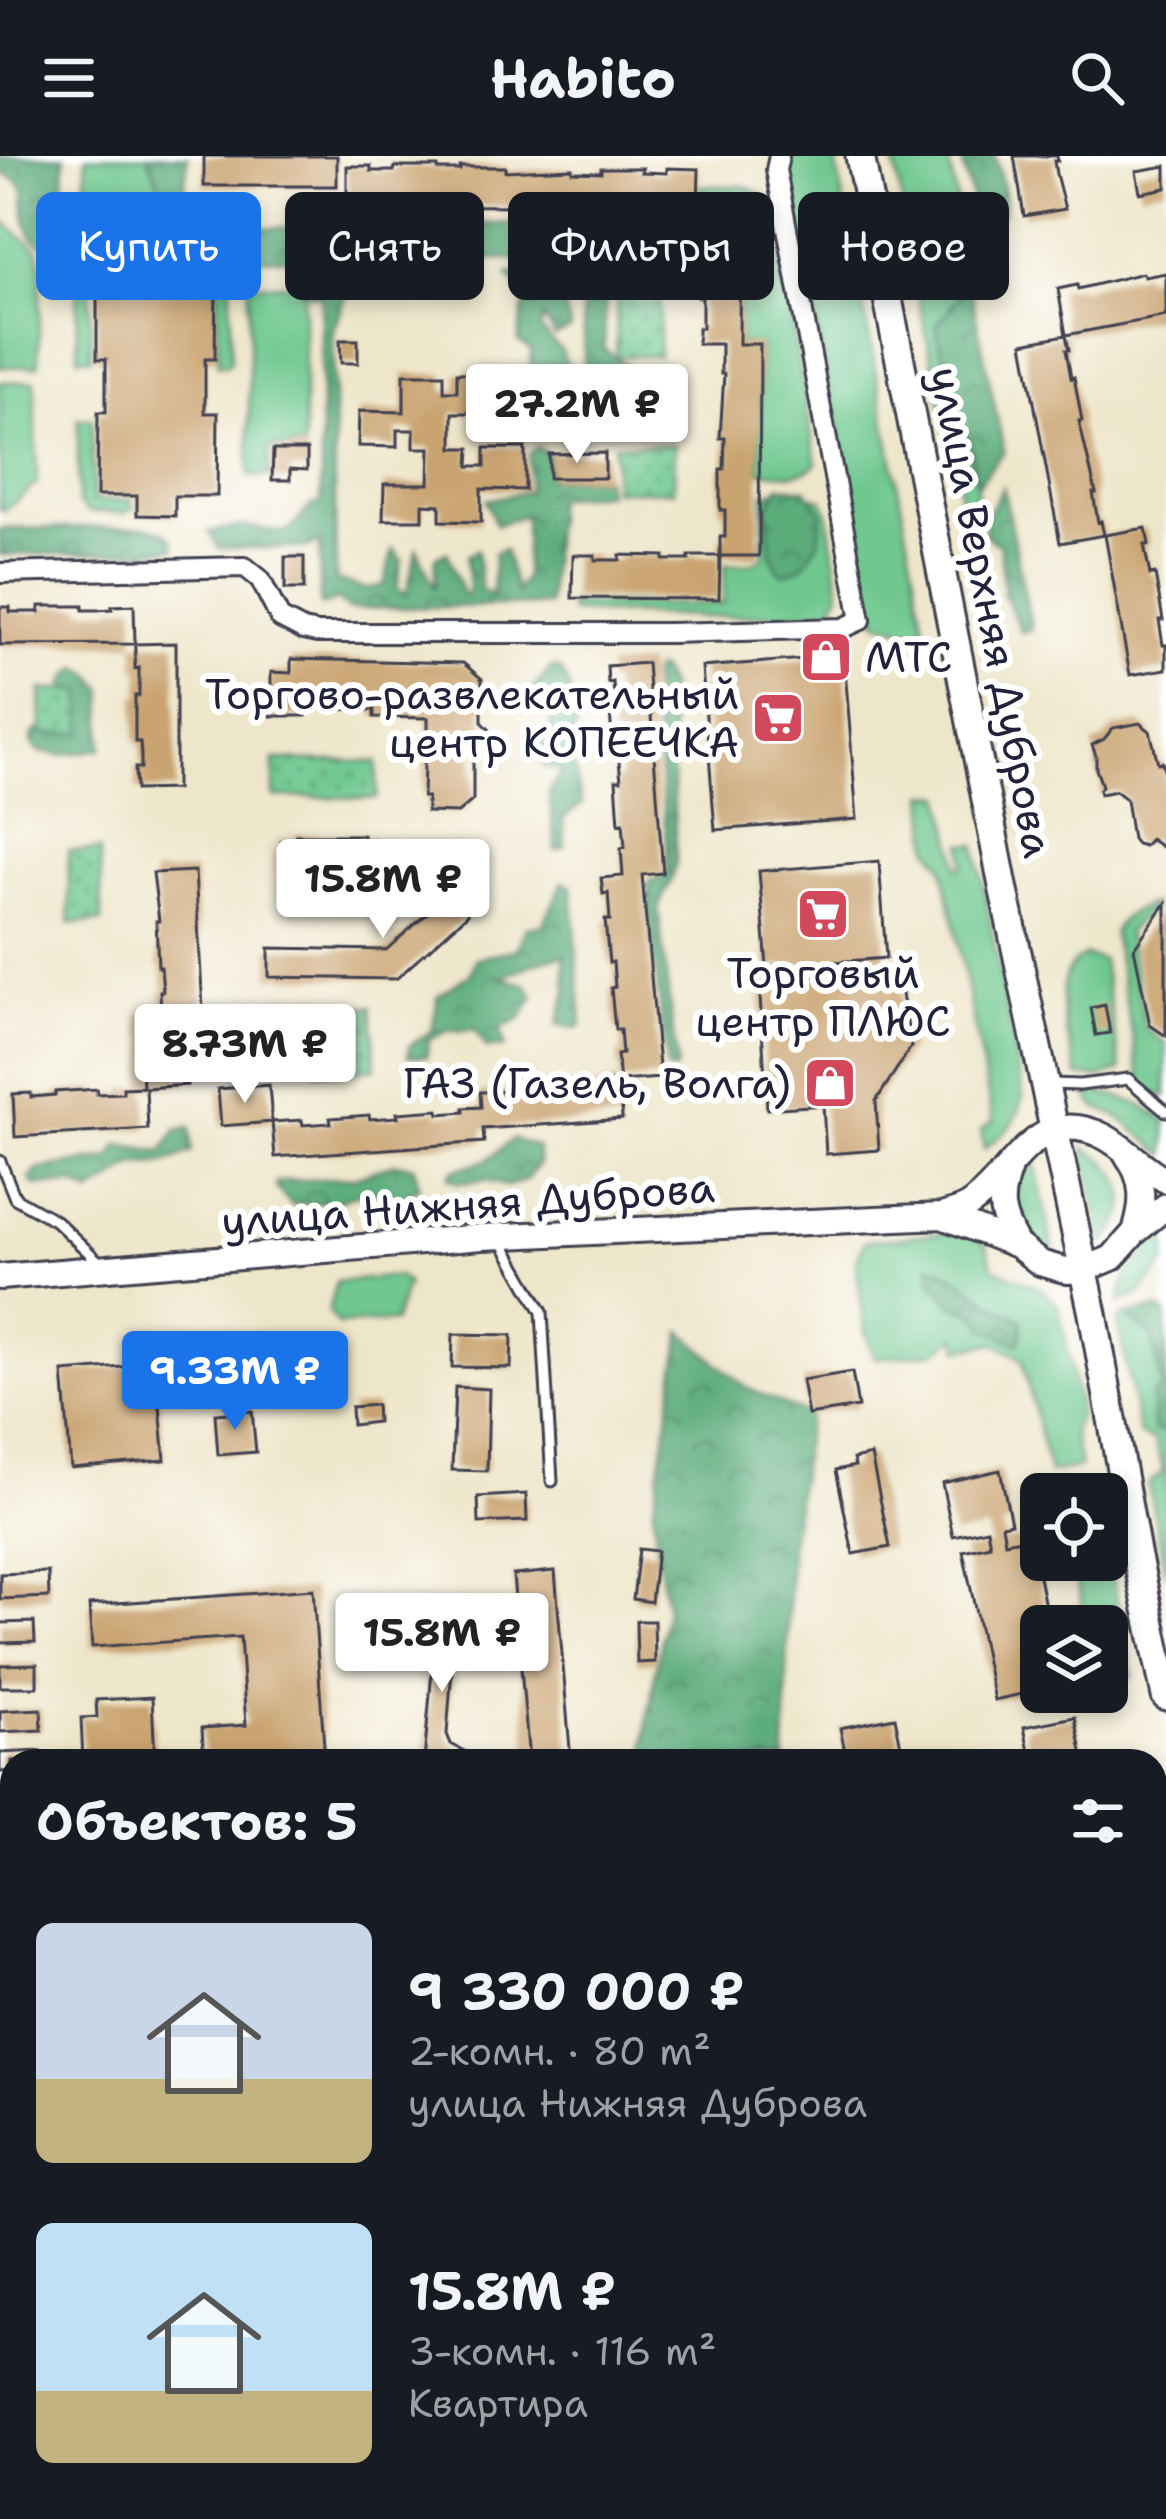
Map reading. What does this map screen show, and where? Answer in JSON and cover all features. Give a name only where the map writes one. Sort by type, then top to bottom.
[{"type":"main road","name":"улица Верхняя Дуброва","points":[[860,156],[1166,1696]]},
{"type":"street","points":[[0,573],[244,567],[260,579],[280,618],[317,633],[670,633],[843,628],[861,620],[776,170],[779,156]]},
{"type":"street","points":[[1043,1084],[1061,1103],[1166,1180]]},
{"type":"street","name":"улица Верхняя Дуброва","points":[[1017,1245],[1005,1225],[1002,1188],[1040,1115],[1043,1084]]},
{"type":"street","points":[[942,1216],[967,1208],[1017,1156],[1054,1131],[1075,1129],[1116,1144],[1140,1179],[1143,1208],[1130,1240],[1108,1273],[1093,1315],[1040,1263]]},
{"type":"street","points":[[1083,1270],[1100,1265],[1166,1206]]},
{"type":"street","name":"улица Нижняя Дуброва","points":[[0,1277],[499,1236],[942,1216],[1017,1245],[1040,1263],[1083,1270]]},
{"type":"lane","points":[[1043,1084],[1128,1079],[1166,1111]]},
{"type":"lane","points":[[0,1161],[15,1198],[56,1221],[106,1268]]},
{"type":"lane","points":[[499,1236],[542,1312],[552,1481]]},
{"type":"green space","points":[[0,156],[65,156],[63,192],[36,192],[36,241],[26,220],[24,190],[0,173]]},
{"type":"green space","points":[[86,156],[148,156],[162,192],[86,192]]},
{"type":"green space","points":[[148,156],[188,156],[184,192],[162,192]]},
{"type":"green space","points":[[893,156],[948,156],[955,192],[900,192]]},
{"type":"green space","points":[[962,156],[995,156],[1003,192],[970,192]]},
{"type":"green space","points":[[835,157],[842,192],[798,192],[798,225],[789,178],[791,159]]},
{"type":"green space","points":[[699,186],[745,186],[757,192],[699,192]]},
{"type":"green space","points":[[0,218],[36,248],[36,300],[40,300],[38,366],[0,367]]},
{"type":"green space","points":[[484,224],[508,224],[508,259],[484,259]]},
{"type":"green space","points":[[774,226],[817,463],[811,468],[790,474],[759,471],[760,345],[739,344],[739,300],[774,300]]},
{"type":"green space","points":[[285,227],[285,258],[261,258],[261,228]]},
{"type":"green space","points":[[261,284],[285,284],[285,300],[304,300],[304,447],[269,447],[269,476],[249,476],[249,300],[261,300]]},
{"type":"green space","points":[[77,300],[90,300],[91,358],[78,357]]},
{"type":"green space","points":[[218,300],[231,300],[231,361],[218,365]]},
{"type":"green space","points":[[321,300],[344,300],[333,328],[336,580],[366,589],[384,585],[393,549],[402,560],[397,588],[406,595],[417,549],[435,589],[436,557],[447,552],[464,596],[469,592],[467,556],[477,550],[481,589],[492,596],[494,554],[504,549],[516,592],[525,576],[525,515],[496,525],[486,500],[528,491],[529,454],[537,447],[549,454],[549,478],[605,478],[607,493],[555,498],[548,605],[348,609],[336,599],[320,605],[320,541],[308,548],[219,548],[209,532],[242,526],[284,532],[312,504],[321,504]]},
{"type":"green space","points":[[525,300],[561,300],[571,329],[555,336],[543,318],[540,329],[561,350],[569,370],[539,386],[530,375],[531,350],[518,341]]},
{"type":"green space","points":[[582,300],[606,300],[604,349],[636,372],[609,385],[601,418],[586,419]]},
{"type":"green space","points":[[617,300],[660,300],[659,356],[616,356]]},
{"type":"green space","points":[[812,300],[862,300],[925,628],[918,633],[878,622],[871,608]]},
{"type":"green space","points":[[919,300],[956,300],[936,326],[957,426],[969,440],[977,485],[973,569],[958,485],[970,471],[965,442],[948,438]]},
{"type":"green space","points":[[956,300],[973,300],[1004,451],[977,485],[969,440],[957,426],[936,326]]},
{"type":"green space","points":[[35,381],[37,483],[0,510],[0,382]]},
{"type":"green space","points":[[78,419],[92,419],[94,501],[131,500],[133,508],[126,513],[88,512],[78,503]]},
{"type":"green space","points":[[614,444],[675,445],[674,491],[613,490]]},
{"type":"green space","points":[[779,486],[806,489],[822,513],[819,541],[804,565],[785,574],[778,570],[771,553],[767,509]]},
{"type":"green space","points":[[1003,487],[1031,625],[1031,630],[1021,632],[1004,595],[1000,545],[984,535],[985,518]]},
{"type":"green space","points":[[790,491],[822,499],[828,513],[840,592],[833,609],[704,617],[571,612],[569,604],[723,604],[725,565],[752,563],[763,557],[764,492]]},
{"type":"green space","points":[[149,527],[169,536],[175,548],[0,555],[0,529]]},
{"type":"green space","points":[[79,667],[104,689],[102,749],[61,755],[39,752],[33,734],[67,714],[64,688]]},
{"type":"green space","points":[[552,668],[561,670],[578,707],[572,755],[582,804],[563,819],[565,847],[556,850],[549,791],[562,771],[542,765],[541,743],[550,737],[550,721],[562,705],[552,696],[521,701]]},
{"type":"green space","points":[[655,669],[669,686],[676,861],[658,909],[674,1071],[667,1070],[648,898],[649,881],[667,875],[651,674]]},
{"type":"green space","points":[[41,690],[82,690],[83,733],[42,734]]},
{"type":"green space","points":[[274,760],[377,762],[377,798],[274,797]]},
{"type":"green space","points":[[926,794],[943,795],[959,869],[964,866],[963,844],[976,845],[1023,1096],[1014,1121],[984,1149],[981,1130],[993,1121],[943,866],[930,848]]},
{"type":"green space","points":[[100,850],[102,922],[70,923],[68,851]]},
{"type":"green space","points":[[563,882],[572,885],[582,1024],[576,1029],[557,1024],[567,993],[564,955],[501,977],[527,985],[534,997],[521,1019],[500,1029],[505,1047],[486,1048],[475,1030],[447,1031],[429,1040],[427,1056],[408,1056],[410,1045],[432,1031],[438,996],[470,974],[477,958],[517,949],[526,927],[543,925]]},
{"type":"green space","points":[[1152,904],[1127,932],[1145,1028],[1166,1044],[1166,1096],[1153,1094],[1141,1081],[1113,934],[1123,918]]},
{"type":"green space","points":[[1086,956],[1102,960],[1121,1070],[1100,1078],[1078,1076],[1063,1010],[1065,977]]},
{"type":"green space","points":[[278,999],[322,999],[316,1024],[337,1062],[315,1066],[288,1055],[285,1035],[306,1014],[299,1007],[270,1006]]},
{"type":"green space","points":[[372,1006],[376,1068],[317,1073],[313,1010]]},
{"type":"green space","points":[[1086,1091],[1128,1100],[1166,1121],[1166,1155],[1120,1118],[1094,1106]]},
{"type":"green space","points":[[190,1128],[192,1152],[161,1165],[135,1165],[91,1194],[76,1185],[34,1185],[30,1179],[37,1170],[111,1158],[119,1145],[162,1152],[177,1130]]},
{"type":"green space","points":[[513,1139],[537,1147],[539,1164],[525,1181],[506,1186],[486,1180],[458,1183],[448,1177],[453,1170],[487,1160]]},
{"type":"green space","points":[[1084,1147],[1111,1167],[1123,1191],[1121,1217],[1103,1245]]},
{"type":"green space","points":[[1034,1157],[1054,1253],[1028,1234],[1015,1211],[1017,1185]]},
{"type":"green space","points":[[395,1163],[414,1166],[419,1187],[406,1196],[366,1191],[334,1202],[292,1205],[276,1188],[276,1183],[285,1181],[355,1177]]},
{"type":"green space","points":[[1166,1222],[1166,1263],[1140,1294],[1119,1303],[1128,1272]]},
{"type":"green space","points":[[962,1231],[986,1244],[993,1267],[1041,1289],[1058,1305],[1080,1412],[1073,1432],[1080,1467],[1049,1473],[1022,1359],[994,1343],[960,1349],[957,1337],[934,1352],[875,1358],[865,1332],[856,1262],[865,1241]]},
{"type":"green space","points":[[931,1265],[1022,1320],[1018,1343],[985,1328],[977,1314],[952,1304],[931,1280]]},
{"type":"green space","points":[[398,1276],[407,1283],[394,1322],[338,1325],[328,1312],[336,1282]]},
{"type":"green space","points":[[1157,1309],[1166,1314],[1166,1431],[1154,1431],[1152,1396],[1162,1387],[1152,1335],[1126,1315]]},
{"type":"green space","points":[[1126,1315],[1152,1335],[1162,1387],[1152,1397],[1154,1430],[1166,1431],[1166,1575],[1148,1484],[1163,1472],[1155,1441],[1139,1435],[1118,1320]]},
{"type":"green space","points":[[682,1331],[745,1387],[808,1415],[790,1549],[785,1749],[646,1749],[666,1608],[653,1510]]},
{"type":"green space","points":[[1077,1581],[1113,1581],[1118,1605],[1082,1605]]},
{"type":"building","points":[[204,156],[337,156],[337,186],[204,186]]},
{"type":"building","points":[[1014,156],[1057,156],[1054,161],[1065,209],[1024,216]]},
{"type":"building","points":[[347,166],[371,166],[371,171],[394,171],[395,167],[601,172],[601,168],[643,168],[642,172],[667,173],[667,168],[699,169],[698,192],[508,192],[508,206],[484,206],[484,192],[347,192]]},
{"type":"building","points":[[1166,166],[1166,188],[1140,193],[1136,171]]},
{"type":"building","points":[[1143,273],[1144,277],[1166,273],[1166,316],[1066,335],[1058,289],[1077,285],[1078,289]]},
{"type":"building","points":[[97,300],[216,300],[215,359],[205,359],[205,413],[218,413],[217,496],[175,496],[175,516],[137,515],[137,496],[97,496],[98,412],[106,412],[106,359],[97,359]]},
{"type":"building","points":[[702,300],[739,300],[739,344],[760,344],[759,556],[720,556],[720,537],[725,537],[725,510],[720,510],[724,374],[721,344],[698,344],[698,328],[702,328]]},
{"type":"building","points":[[1066,335],[1104,535],[1060,543],[1023,343]]},
{"type":"building","points":[[340,340],[358,340],[358,363],[341,363]]},
{"type":"building","points":[[457,373],[497,373],[497,413],[453,413],[453,448],[470,448],[469,466],[485,466],[485,448],[525,448],[525,490],[481,489],[481,522],[440,521],[440,505],[423,504],[423,520],[383,520],[384,484],[429,484],[430,448],[414,448],[414,430],[397,430],[397,447],[358,446],[359,411],[404,412],[404,374],[444,374],[444,391],[457,391]]},
{"type":"building","points":[[566,383],[581,383],[581,410],[566,410]]},
{"type":"building","points":[[273,450],[307,450],[307,470],[290,469],[290,480],[272,480]]},
{"type":"building","points":[[605,453],[605,478],[549,478],[549,454]]},
{"type":"building","points":[[1146,528],[1149,545],[1144,545],[1150,575],[1155,574],[1166,669],[1130,675],[1105,535]]},
{"type":"building","points":[[573,555],[595,555],[595,560],[620,560],[620,555],[664,556],[664,560],[720,556],[719,599],[572,598]]},
{"type":"building","points":[[285,557],[304,557],[304,589],[285,589]]},
{"type":"building","points":[[134,605],[135,644],[0,645],[0,607],[10,607],[10,612],[39,612],[39,606],[97,610]]},
{"type":"building","points":[[176,643],[176,789],[136,790],[135,768],[141,768],[141,754],[140,742],[135,742],[139,668],[135,669],[135,644]]},
{"type":"building","name":"Торгово-развлекательный центр КОПЕЕЧКА","points":[[844,656],[857,819],[715,830],[702,667]]},
{"type":"building","points":[[291,659],[463,663],[482,679],[482,722],[489,729],[482,735],[469,735],[473,800],[458,813],[427,812],[427,797],[423,797],[428,718],[374,717],[374,710],[306,709],[306,716],[271,716],[271,672],[291,673]]},
{"type":"building","points":[[647,663],[663,873],[642,875],[660,1078],[620,1081],[620,1030],[615,1030],[613,962],[609,963],[605,920],[610,920],[608,893],[603,894],[601,878],[623,876],[621,848],[625,847],[610,711],[615,711],[613,682],[608,683],[607,666]]},
{"type":"building","points":[[1140,723],[1150,731],[1166,777],[1166,850],[1150,839],[1144,846],[1136,844],[1126,799],[1116,791],[1100,794],[1099,790],[1092,745],[1113,728]]},
{"type":"building","points":[[296,835],[374,839],[374,880],[346,879],[346,898],[308,898],[308,880],[281,880],[281,841],[296,841]]},
{"type":"building","points":[[440,860],[467,860],[467,915],[396,979],[269,977],[269,948],[386,950],[440,902]]},
{"type":"building","name":"Торговый центр ПЛЮС","points":[[879,861],[886,958],[767,967],[759,871]]},
{"type":"building","points":[[195,871],[203,1010],[183,1011],[187,1085],[146,1088],[148,1129],[15,1137],[13,1094],[31,1093],[31,1097],[97,1089],[97,1094],[123,1093],[123,1088],[143,1087],[145,1036],[140,1036],[139,1012],[161,1011],[163,991],[153,873]]},
{"type":"building","points":[[1166,903],[1166,1036],[1150,1025],[1134,948]]},
{"type":"building","points":[[898,970],[911,1047],[876,1101],[879,1150],[826,1154],[823,1105],[767,1109],[759,980]]},
{"type":"building","points":[[1105,1005],[1110,1033],[1096,1035],[1091,1008]]},
{"type":"building","points":[[254,1008],[258,1043],[236,1046],[233,1010]]},
{"type":"building","points":[[620,1081],[622,1119],[483,1129],[484,1142],[275,1157],[272,1122],[302,1120],[303,1125],[331,1123],[330,1118],[464,1112],[464,1108],[481,1107],[480,1092],[603,1086]]},
{"type":"building","points":[[269,1085],[272,1122],[221,1126],[218,1089]]},
{"type":"building","points":[[453,1334],[512,1335],[511,1368],[452,1367]]},
{"type":"building","points":[[156,1364],[165,1460],[71,1468],[63,1372]]},
{"type":"building","points":[[852,1372],[858,1407],[808,1415],[802,1380]]},
{"type":"building","points":[[455,1387],[489,1389],[487,1471],[452,1470]]},
{"type":"building","points":[[376,1405],[377,1422],[352,1425],[351,1407]]},
{"type":"building","points":[[252,1411],[256,1452],[218,1455],[215,1414]]},
{"type":"building","points":[[871,1455],[890,1547],[853,1554],[836,1470],[855,1466],[853,1459]]},
{"type":"building","points":[[1000,1470],[1011,1523],[1002,1525],[1005,1542],[1020,1539],[1020,1581],[1040,1581],[1045,1605],[1020,1605],[1020,1694],[994,1700],[963,1551],[990,1545],[987,1529],[953,1536],[942,1483]]},
{"type":"building","points":[[526,1494],[527,1521],[479,1523],[478,1497]]},
{"type":"building","points":[[639,1549],[657,1551],[651,1602],[633,1599]]},
{"type":"building","points":[[555,1571],[570,1749],[528,1749],[513,1575]]},
{"type":"building","points":[[48,1572],[49,1597],[0,1599],[0,1574]]},
{"type":"building","points":[[313,1589],[324,1749],[203,1749],[202,1728],[246,1725],[240,1637],[92,1647],[89,1605]]},
{"type":"building","points":[[437,1614],[456,1616],[447,1734],[451,1744],[460,1749],[425,1749]]},
{"type":"building","points":[[636,1621],[654,1621],[655,1662],[637,1663]]},
{"type":"building","points":[[34,1622],[35,1642],[0,1643],[0,1623]]},
{"type":"building","points":[[37,1664],[37,1687],[0,1687],[0,1665]]},
{"type":"building","points":[[152,1697],[154,1749],[82,1749],[81,1718],[97,1717],[96,1700]]},
{"type":"building","points":[[41,1709],[42,1730],[0,1732],[0,1711]]},
{"type":"building","points":[[895,1717],[902,1749],[844,1749],[840,1728]]},
{"type":"building","points":[[1075,1717],[1082,1749],[1029,1749],[1024,1727]]},
{"type":"place","name":"МТС","points":[[826,657]]},
{"type":"place","name":"Торгово-развлекательный центр КОПЕЕЧКА","points":[[778,718]]},
{"type":"place","name":"Торговый центр ПЛЮС","points":[[823,914]]},
{"type":"place","name":"ГАЗ (Газель, Волга)","points":[[830,1083]]}]
